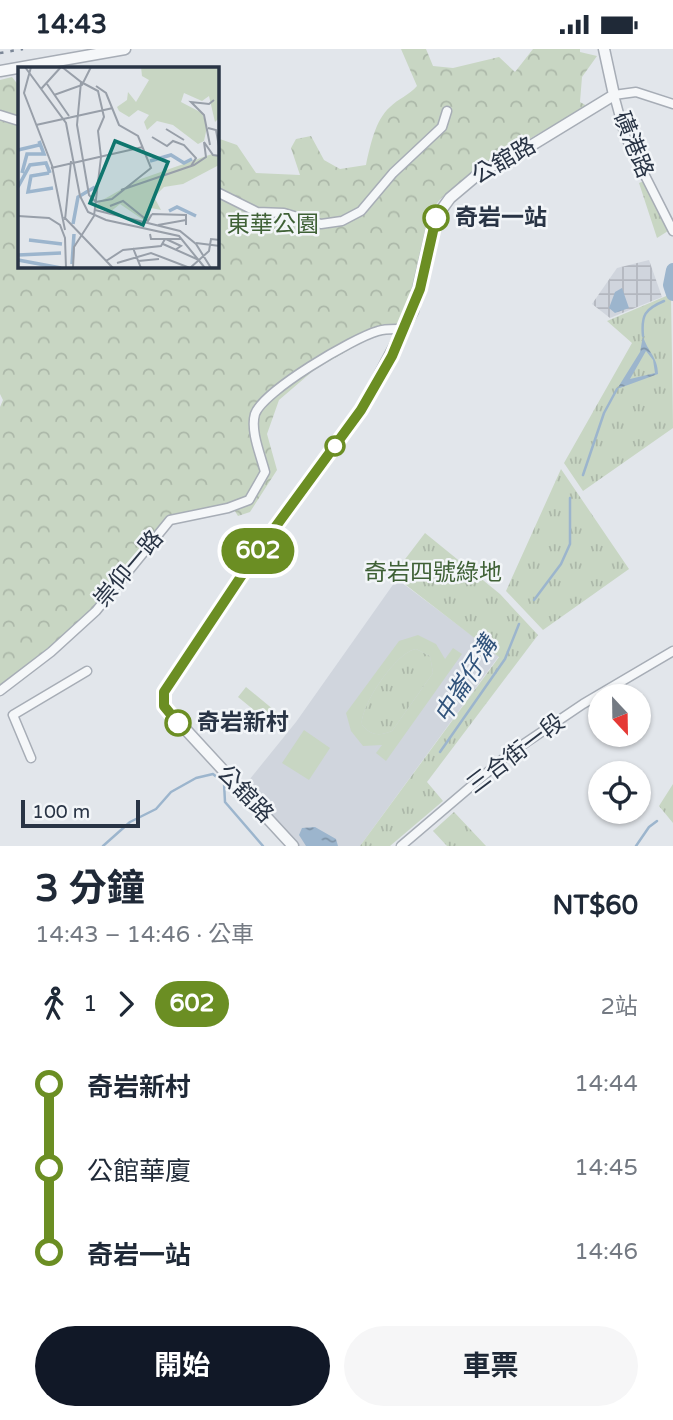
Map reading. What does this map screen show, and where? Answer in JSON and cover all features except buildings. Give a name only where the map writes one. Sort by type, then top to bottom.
[{"type":"street","points":[[23,67],[125,49]]},
{"type":"street","points":[[604,49],[614,95],[636,92],[673,104]]},
{"type":"street","points":[[0,71],[18,68]]},
{"type":"street","name":"磺港路","points":[[614,95],[625,136],[673,232]]},
{"type":"street","name":"公舘路","points":[[293,846],[164,706],[164,692],[260,548],[361,410],[405,329],[420,289],[434,220],[450,198],[482,171],[614,95]]},
{"type":"street","points":[[219,193],[257,212],[284,213],[321,224],[342,222],[361,211],[393,173],[442,127],[447,111]]},
{"type":"street","points":[[0,115],[18,121]]},
{"type":"street","name":"崇仰一路","points":[[0,691],[51,652],[96,611],[170,520],[228,508],[249,500],[265,473],[254,418],[259,404],[295,376],[378,331],[405,329]]},
{"type":"street","name":"三合街一段","points":[[401,846],[509,754],[583,705],[673,651]]},
{"type":"street","points":[[31,758],[13,715],[87,671]]},
{"type":"shaded area","points":[[649,260],[662,297],[610,318],[592,304],[617,268]]},
{"type":"shaded area","points":[[397,579],[499,656],[360,846],[298,846],[245,785],[296,722]]},
{"type":"green space","name":"東華公園","points":[[401,49],[426,49],[433,66],[453,68],[499,57],[515,72],[533,49],[580,49],[580,52],[597,56],[582,77],[580,102],[587,106],[482,167],[445,194],[435,206],[415,295],[396,332],[380,332],[314,370],[279,400],[267,434],[277,470],[250,512],[238,516],[233,508],[174,520],[128,573],[121,588],[108,604],[92,620],[0,691],[0,407],[3,400],[0,394],[0,80],[12,77],[18,85],[18,268],[219,268],[219,139],[237,145],[256,173],[300,175],[291,148],[296,139],[311,136],[324,160],[340,169],[366,165],[380,119],[393,104],[417,86]]},
{"type":"green space","points":[[644,181],[668,231],[657,238],[639,183]]},
{"type":"green space","points":[[671,294],[673,428],[583,491],[564,463],[632,343],[607,321]]},
{"type":"green space","points":[[561,469],[629,569],[543,630],[506,591]]},
{"type":"green space","name":"奇岩四號綠地","points":[[425,533],[500,594],[538,635],[427,782],[443,801],[390,846],[360,846],[499,657],[393,575]]},
{"type":"green space","points":[[418,635],[436,644],[445,659],[453,648],[462,654],[386,761],[376,753],[382,745],[363,746],[351,731],[346,713],[399,641]],"holes":[[[416,649],[430,656],[433,673],[392,731],[376,734],[365,729],[362,725],[367,706],[390,669],[408,652]]]},
{"type":"green space","points":[[416,649],[430,656],[433,673],[392,731],[372,733],[362,725],[373,693],[399,659]]},
{"type":"green space","points":[[246,687],[280,715],[272,725],[238,697]]},
{"type":"green space","points":[[304,730],[330,748],[309,780],[282,763]]},
{"type":"green space","points":[[673,784],[673,823],[659,806]]},
{"type":"green space","points":[[454,812],[486,846],[447,846],[433,831]]},
{"type":"water","points":[[622,288],[629,308],[615,313],[609,308],[615,292]]},
{"type":"water","points":[[643,336],[656,363],[658,374],[617,389],[640,352]],"holes":[[[646,351],[653,360],[655,373],[630,379]]]},
{"type":"water","points":[[315,827],[336,839],[338,846],[306,846],[299,835],[302,828]]},
{"type":"waterway","points":[[673,270],[670,285],[673,294]]},
{"type":"waterway","name":"中崙仔溝","points":[[643,336],[643,323],[648,310],[664,301]]},
{"type":"waterway","name":"中崙仔溝","points":[[583,475],[604,413],[617,389]]},
{"type":"waterway","name":"中崙仔溝","points":[[534,600],[561,564],[570,544],[570,498]]},
{"type":"waterway","name":"中崙仔溝","points":[[440,752],[505,659],[519,624]]},
{"type":"waterway","name":"中崙仔溝","points":[[103,846],[130,822],[156,809],[171,792],[196,778],[213,774],[224,783],[225,802],[263,846]]},
{"type":"waterway","points":[[636,846],[649,827],[657,821]]},
{"type":"railway","points":[[0,53],[23,49]]},
{"type":"bus line","name":"602","points":[[178,723],[164,706],[164,692],[260,548],[361,410],[392,356],[413,311],[436,218]]},
{"type":"place","name":"奇岩一站","points":[[436,218]]},
{"type":"place","name":"奇岩新村","points":[[178,723]]}]
